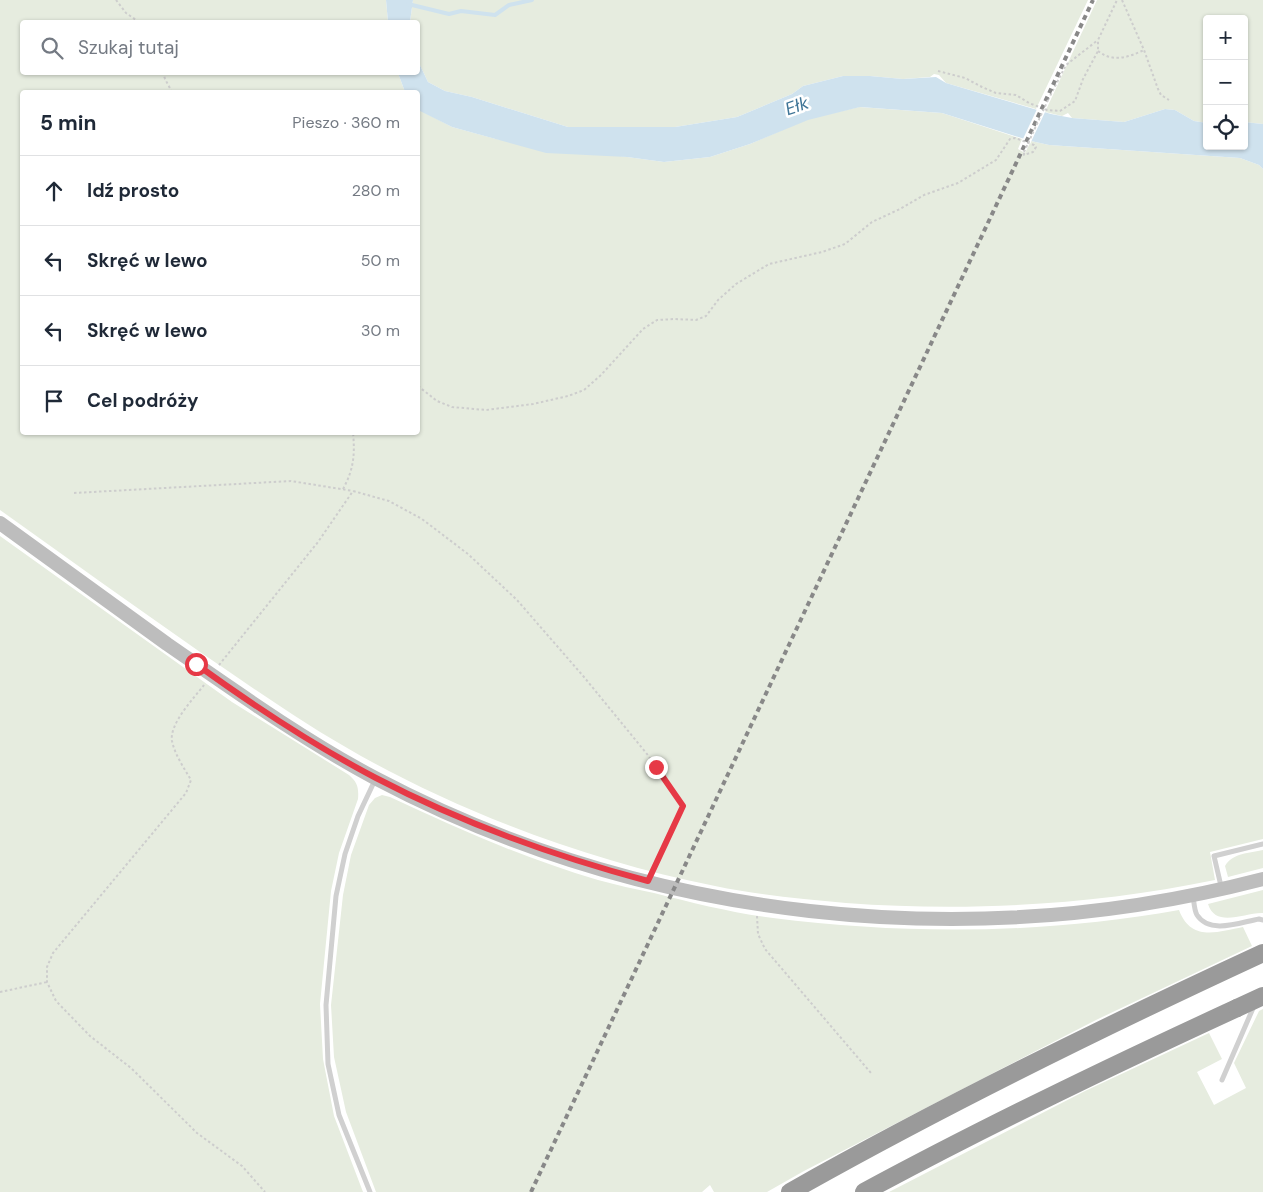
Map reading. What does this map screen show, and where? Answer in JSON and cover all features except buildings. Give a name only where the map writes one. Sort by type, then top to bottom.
[{"type":"highway","points":[[790,1192],[922,1120],[1096,1033],[1262,954]]},
{"type":"highway","points":[[864,1192],[1088,1077],[1238,1008],[1261,995]]},
{"type":"main road","points":[[0,523],[211,675],[288,726],[376,778],[476,825],[572,860],[648,881],[759,905],[875,917],[971,919],[1067,914],[1158,902],[1263,879]]},
{"type":"lane","points":[[370,1192],[339,1115],[328,1064],[326,1005],[336,896],[345,854],[358,816],[376,778]]},
{"type":"lane","points":[[1222,889],[1214,856],[1263,844]]},
{"type":"lane","points":[[1193,895],[1197,914],[1205,922],[1217,926],[1259,919],[1263,920]]},
{"type":"lane","points":[[1222,1080],[1261,995]]},
{"type":"path","points":[[116,0],[126,13],[136,20]]},
{"type":"path","points":[[938,71],[965,78],[996,93],[1016,95],[1036,106],[1054,112],[1067,107],[1075,101],[1083,79],[1098,51],[1098,40],[1117,0]]},
{"type":"path","points":[[1122,0],[1144,50],[1158,89],[1161,95],[1169,100]]},
{"type":"path","points":[[420,388],[437,401],[452,407],[486,410],[533,404],[568,396],[584,390],[601,375],[642,329],[657,320],[675,318],[696,320],[706,316],[718,300],[736,284],[769,264],[822,252],[844,244],[872,222],[924,195],[958,184],[996,160],[1010,140],[1015,138],[1028,143],[1034,145],[1036,147],[1033,152],[1024,155],[1024,152],[1028,143],[1048,100],[1066,65],[1098,40]]},
{"type":"path","points":[[1098,51],[1102,55],[1115,59],[1128,57],[1144,50]]},
{"type":"path","points":[[164,75],[171,90]]},
{"type":"path","points":[[343,489],[348,480],[355,455],[353,435]]},
{"type":"path","points":[[74,493],[291,481],[353,490],[389,501],[422,519],[468,554],[517,600],[584,677],[647,754],[683,806],[648,881]]},
{"type":"path","points":[[265,1192],[242,1166],[197,1133],[130,1068],[90,1036],[56,1001],[47,982],[47,967],[53,953],[186,793],[191,780],[171,740],[174,724],[318,542],[353,490]]},
{"type":"path","points":[[759,905],[756,920],[758,934],[766,949],[871,1073]]},
{"type":"path","points":[[0,992],[47,982]]},
{"type":"shaded area","points":[[0,0],[386,0],[388,20],[20,20],[20,75],[399,75],[404,90],[20,90],[20,435],[420,435],[420,110],[452,127],[496,139],[664,162],[710,157],[750,144],[808,119],[859,107],[942,113],[1022,139],[1018,149],[1025,153],[1031,141],[1049,145],[1240,158],[1259,165],[1263,169],[1263,839],[1210,852],[1215,880],[1169,889],[1077,901],[985,906],[892,906],[797,898],[731,889],[669,876],[578,850],[489,817],[445,798],[402,778],[320,732],[200,652],[0,510]]},
{"type":"shaded area","points":[[413,0],[1088,0],[1036,109],[946,83],[939,75],[934,74],[930,77],[903,79],[843,76],[803,86],[792,94],[737,117],[675,127],[568,127],[472,97],[445,91],[428,82],[420,65],[420,20],[410,20]]},
{"type":"shaded area","points":[[1097,0],[1263,0],[1263,124],[1248,122],[1248,15],[1203,15],[1203,122],[1194,121],[1175,110],[1165,109],[1124,122],[1072,118],[1068,113],[1062,116],[1045,112]]},
{"type":"shaded area","points":[[0,536],[232,702],[349,775],[356,783],[358,799],[339,853],[331,891],[320,1004],[323,1059],[334,1116],[363,1192],[0,1192]]},
{"type":"shaded area","points":[[382,795],[492,843],[571,872],[612,884],[743,913],[824,924],[925,929],[976,929],[1078,924],[1179,910],[1190,927],[1198,931],[1214,932],[1243,927],[1252,946],[1096,1020],[767,1192],[714,1192],[710,1185],[702,1192],[376,1192],[346,1112],[334,1057],[331,1005],[343,895],[351,855],[369,805],[375,798]]},
{"type":"shaded area","points":[[1263,850],[1263,868],[1228,877],[1225,866],[1232,858]]},
{"type":"shaded area","points":[[1263,890],[1263,913],[1224,918],[1212,912],[1208,904]]},
{"type":"shaded area","points":[[1263,1009],[1263,1192],[889,1192],[1085,1091],[1209,1033],[1222,1059],[1197,1072],[1214,1105],[1246,1088],[1234,1063],[1259,1011]]},
{"type":"water","points":[[386,0],[413,0],[410,20],[388,20]]},
{"type":"water","name":"Ełk","points":[[420,65],[428,82],[445,91],[472,97],[568,127],[675,127],[737,117],[792,94],[803,86],[843,76],[903,79],[936,77],[946,83],[1051,114],[1072,118],[1124,122],[1165,109],[1175,110],[1194,121],[1203,122],[1203,150],[1248,150],[1248,122],[1263,124],[1263,169],[1259,165],[1240,158],[1049,145],[942,113],[860,107],[808,120],[750,144],[710,157],[664,162],[627,157],[546,153],[452,127],[420,111],[420,90],[404,90],[399,75],[420,75]]},
{"type":"pier","points":[[1038,107],[1046,110],[1030,144],[1022,141]]},
{"type":"waterway","points":[[408,4],[449,14],[461,11],[495,15],[509,5],[532,0]]},
{"type":"railway","points":[[531,1192],[1093,0]]},
{"type":"route","points":[[196,664],[279,721],[376,778],[476,825],[572,860],[648,881],[683,806],[656,767]]}]
